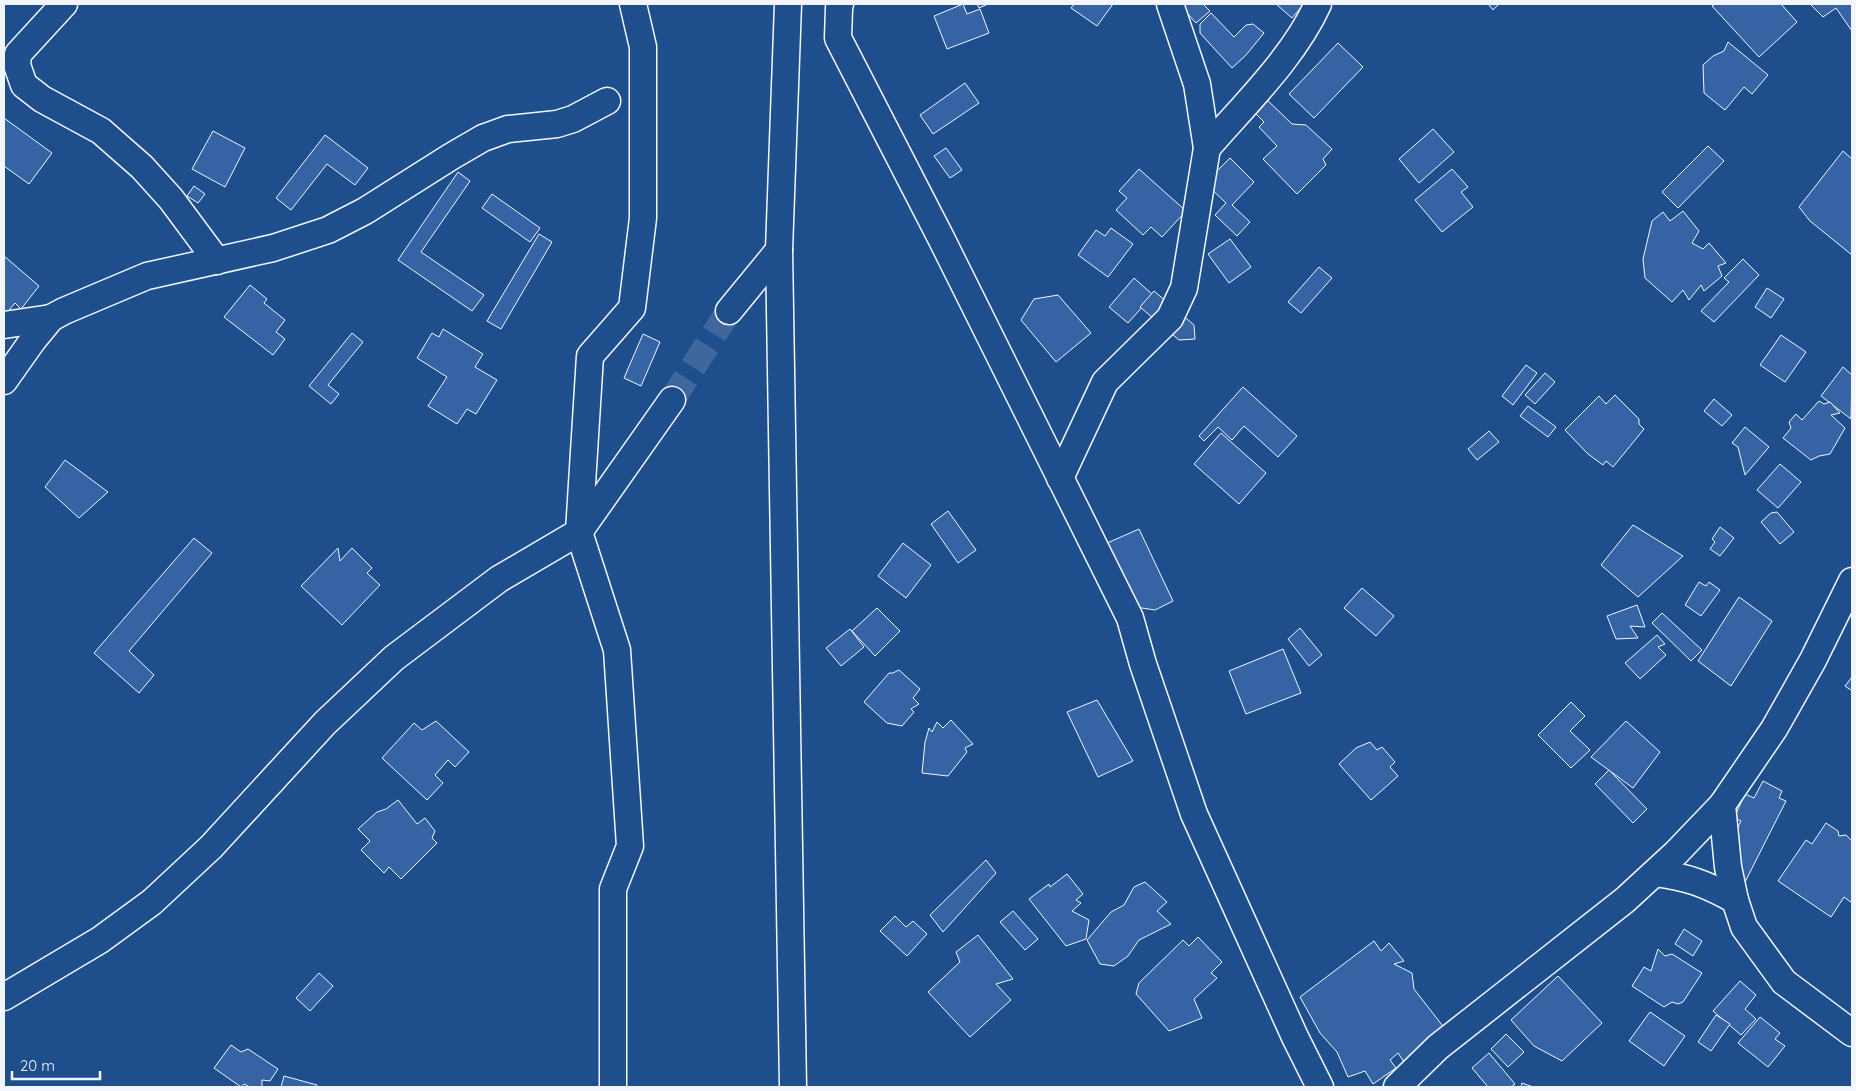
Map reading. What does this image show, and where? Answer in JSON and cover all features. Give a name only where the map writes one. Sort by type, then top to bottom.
[{"type":"street","points":[[64,4],[18,54],[17,65],[24,85],[42,100],[101,131],[142,167],[171,199],[217,261]]},
{"type":"street","points":[[613,1087],[613,889],[630,846],[617,650],[579,532],[590,356],[632,308],[643,218],[643,47],[633,4]]},
{"type":"street","points":[[788,4],[779,250],[794,1087]]},
{"type":"street","points":[[840,4],[838,38],[941,238],[1130,618],[1143,664],[1194,814],[1295,1037],[1320,1087]]},
{"type":"street","points":[[1060,478],[1105,382],[1170,318],[1184,288],[1206,148],[1197,84],[1170,4]]},
{"type":"street","points":[[1206,148],[1285,56],[1311,20],[1318,4]]},
{"type":"street","points":[[4,325],[51,318],[90,299],[146,276],[273,248],[328,230],[365,211],[483,138],[508,129],[557,124],[573,119],[607,101]]},
{"type":"street","points":[[729,311],[779,250]]},
{"type":"street","points":[[4,381],[51,318]]},
{"type":"street","points":[[4,997],[100,940],[152,902],[211,847],[325,723],[394,658],[499,579],[579,532],[672,400]]},
{"type":"street","points":[[1397,1087],[1438,1047],[1625,900],[1676,853],[1722,805],[1774,729],[1813,660],[1852,581]]},
{"type":"street","points":[[1722,805],[1728,867],[1735,900],[1744,927],[1784,982],[1852,1033]]},
{"type":"street","points":[[1655,873],[1679,876],[1707,885],[1735,900]]},
{"type":"building","points":[[963,4],[967,14],[980,9],[989,33],[947,49],[934,16]]},
{"type":"building","points":[[977,4],[988,4],[979,8]]},
{"type":"building","points":[[1074,4],[1113,4],[1097,26],[1071,8]]},
{"type":"building","points":[[1179,4],[1203,4],[1210,11],[1196,23]]},
{"type":"building","points":[[1276,4],[1302,4],[1303,5],[1292,18]]},
{"type":"building","points":[[1488,4],[1499,4],[1493,10]]},
{"type":"building","points":[[1715,4],[1781,4],[1797,22],[1759,57],[1712,6]]},
{"type":"building","points":[[1810,4],[1852,4],[1852,31],[1836,8],[1823,17]]},
{"type":"building","points":[[1211,13],[1234,37],[1246,25],[1253,24],[1264,33],[1246,55],[1232,68],[1200,33],[1200,24]]},
{"type":"building","points":[[1728,42],[1768,75],[1752,94],[1744,87],[1725,110],[1704,93],[1703,65],[1713,56],[1724,51]]},
{"type":"building","points":[[1338,43],[1363,67],[1314,118],[1289,94]]},
{"type":"building","points":[[965,83],[979,103],[933,134],[920,115]]},
{"type":"building","points":[[1264,97],[1292,124],[1306,125],[1332,149],[1323,159],[1326,165],[1297,194],[1263,159],[1277,146],[1259,127],[1264,122],[1247,105]]},
{"type":"building","points":[[4,118],[52,153],[29,184],[4,166]]},
{"type":"building","points":[[1433,129],[1454,152],[1419,183],[1399,159]]},
{"type":"building","points":[[213,131],[245,148],[225,187],[192,169]]},
{"type":"building","points":[[325,135],[368,168],[355,185],[327,164],[291,210],[276,198]]},
{"type":"building","points":[[1708,146],[1724,161],[1678,208],[1662,192]]},
{"type":"building","points":[[946,148],[962,170],[950,178],[934,156]]},
{"type":"building","points":[[1843,151],[1852,159],[1852,255],[1810,221],[1799,207]]},
{"type":"building","points":[[1230,158],[1254,182],[1232,205],[1250,222],[1237,236],[1215,215],[1226,203],[1205,183]]},
{"type":"building","points":[[1139,169],[1186,211],[1162,237],[1151,227],[1143,235],[1116,210],[1127,198],[1119,191]]},
{"type":"building","points":[[1452,169],[1468,187],[1461,192],[1473,207],[1442,232],[1415,200]]},
{"type":"building","points":[[458,172],[470,181],[421,252],[484,295],[472,311],[398,260]]},
{"type":"building","points":[[194,186],[205,194],[198,203],[187,196]]},
{"type":"building","points":[[492,194],[540,228],[530,242],[482,208]]},
{"type":"building","points":[[1683,211],[1699,231],[1692,243],[1703,249],[1709,243],[1726,263],[1718,266],[1722,276],[1704,291],[1701,285],[1689,300],[1683,290],[1672,302],[1645,278],[1643,259],[1652,221],[1663,212],[1670,221]]},
{"type":"building","points":[[1111,228],[1133,244],[1108,277],[1078,255],[1096,230],[1105,236]]},
{"type":"building","points":[[539,234],[552,242],[501,329],[487,321]]},
{"type":"building","points":[[1230,239],[1251,267],[1229,283],[1208,254]]},
{"type":"building","points":[[4,256],[39,286],[21,309],[15,303],[4,316]]},
{"type":"building","points":[[1743,259],[1759,275],[1714,322],[1701,311],[1729,282],[1724,278]]},
{"type":"building","points":[[1319,267],[1332,278],[1301,313],[1288,302]]},
{"type":"building","points":[[1134,278],[1153,295],[1128,323],[1109,307]]},
{"type":"building","points":[[250,285],[267,299],[264,303],[285,320],[276,332],[285,339],[273,355],[224,317]]},
{"type":"building","points":[[1767,288],[1784,299],[1771,318],[1755,307]]},
{"type":"building","points":[[1154,291],[1194,325],[1195,339],[1179,340],[1140,307]]},
{"type":"building","points":[[1058,295],[1091,333],[1056,362],[1021,320],[1034,299]]},
{"type":"building","points":[[443,329],[483,354],[475,367],[497,380],[476,414],[467,409],[457,424],[428,406],[447,377],[417,358],[432,333],[439,337]]},
{"type":"building","points":[[352,333],[363,342],[328,385],[339,394],[331,404],[309,386]]},
{"type":"building","points":[[643,334],[660,342],[641,386],[624,378]]},
{"type":"building","points":[[1781,335],[1806,352],[1785,382],[1760,365]]},
{"type":"building","points":[[1526,365],[1537,373],[1513,405],[1502,396]]},
{"type":"building","points":[[1843,367],[1852,375],[1851,419],[1821,396]]},
{"type":"building","points":[[1545,373],[1555,382],[1535,404],[1525,395]]},
{"type":"building","points":[[1243,387],[1297,436],[1278,457],[1244,426],[1232,440],[1218,427],[1204,441],[1199,436]]},
{"type":"building","points":[[1615,395],[1639,419],[1639,424],[1644,429],[1613,467],[1606,461],[1603,465],[1588,454],[1565,430],[1599,396],[1606,404]]},
{"type":"building","points":[[1714,399],[1732,415],[1722,426],[1704,411]]},
{"type":"building","points":[[1819,401],[1824,404],[1830,402],[1840,413],[1831,415],[1845,428],[1830,454],[1811,460],[1783,438],[1791,428],[1789,422],[1796,414],[1802,420]]},
{"type":"building","points":[[1528,406],[1556,427],[1548,437],[1520,416]]},
{"type":"building","points":[[1745,427],[1769,447],[1745,475],[1738,447],[1732,443]]},
{"type":"building","points":[[1489,431],[1499,442],[1477,460],[1468,449]]},
{"type":"building","points":[[1221,433],[1266,473],[1239,504],[1194,464]]},
{"type":"building","points":[[65,460],[108,492],[79,518],[45,487]]},
{"type":"building","points":[[1780,464],[1801,482],[1778,508],[1757,490]]},
{"type":"building","points":[[948,511],[976,550],[958,563],[931,524]]},
{"type":"building","points":[[1777,512],[1794,532],[1780,544],[1761,522],[1771,513]]},
{"type":"building","points":[[1633,525],[1683,556],[1638,597],[1601,565]]},
{"type":"building","points":[[1720,527],[1734,538],[1720,556],[1710,549],[1715,542],[1712,539]]},
{"type":"building","points":[[1139,529],[1173,601],[1155,610],[1135,607],[1105,544]]},
{"type":"building","points":[[194,538],[212,553],[129,651],[154,675],[139,693],[94,653]]},
{"type":"building","points":[[903,543],[931,565],[906,598],[878,576]]},
{"type":"building","points":[[338,548],[340,561],[352,548],[372,568],[367,573],[380,585],[342,625],[301,586]]},
{"type":"building","points":[[1699,582],[1706,586],[1709,582],[1720,590],[1701,616],[1685,605]]},
{"type":"building","points":[[1362,588],[1394,616],[1376,636],[1344,608]]},
{"type":"building","points":[[1739,597],[1772,621],[1731,686],[1698,661]]},
{"type":"building","points":[[1637,605],[1645,627],[1630,626],[1638,638],[1616,639],[1607,616]]},
{"type":"building","points":[[877,608],[900,631],[875,656],[852,631]]},
{"type":"building","points":[[1662,613],[1702,650],[1691,661],[1652,623]]},
{"type":"building","points":[[1300,628],[1322,655],[1309,666],[1288,639]]},
{"type":"building","points":[[850,629],[864,647],[841,666],[826,648]]},
{"type":"building","points":[[1657,635],[1665,644],[1658,647],[1666,655],[1640,679],[1625,663]]},
{"type":"building","points":[[1283,649],[1301,693],[1246,714],[1229,671]]},
{"type":"building","points":[[899,670],[920,689],[913,698],[919,704],[911,709],[914,712],[902,726],[887,723],[864,702],[889,673]]},
{"type":"building","points":[[1852,677],[1852,691],[1845,686]]},
{"type":"building","points":[[1097,700],[1133,761],[1098,777],[1067,712]]},
{"type":"building","points":[[1571,702],[1585,716],[1570,731],[1590,750],[1571,768],[1538,735]]},
{"type":"building","points":[[951,720],[973,744],[965,748],[967,752],[948,776],[922,773],[925,742],[929,728],[932,732],[937,722],[943,728]]},
{"type":"building","points":[[436,721],[469,752],[455,767],[448,760],[435,775],[443,783],[427,800],[382,758],[414,723],[422,730]]},
{"type":"building","points":[[1626,721],[1660,752],[1633,788],[1591,757]]},
{"type":"building","points":[[1370,742],[1377,750],[1382,747],[1395,762],[1390,767],[1398,776],[1371,800],[1339,764],[1356,748]]},
{"type":"building","points":[[1609,770],[1647,809],[1633,823],[1595,784]]},
{"type":"building","points":[[1763,781],[1782,791],[1779,798],[1786,801],[1744,884],[1716,870],[1741,821],[1734,818],[1745,794],[1754,798]]},
{"type":"building","points":[[398,800],[417,824],[425,818],[435,831],[432,838],[437,843],[401,879],[389,867],[384,873],[361,850],[370,841],[358,829],[377,812],[386,809]]},
{"type":"building","points":[[1826,823],[1838,831],[1839,836],[1846,835],[1852,841],[1852,903],[1844,897],[1831,917],[1778,881],[1806,840],[1812,844]]},
{"type":"building","points":[[986,860],[996,873],[943,932],[930,915]]},
{"type":"building","points":[[1067,874],[1083,894],[1076,900],[1081,903],[1072,911],[1089,920],[1086,939],[1066,946],[1029,899],[1049,884],[1050,887]]},
{"type":"building","points":[[1145,882],[1167,902],[1157,911],[1171,924],[1139,940],[1128,956],[1114,966],[1100,964],[1087,940],[1111,912],[1124,905],[1134,887]]},
{"type":"building","points":[[1013,911],[1038,939],[1025,950],[1000,922]]},
{"type":"building","points":[[895,916],[906,927],[913,921],[927,934],[907,956],[880,931]]},
{"type":"building","points":[[1684,929],[1702,941],[1693,956],[1675,944]]},
{"type":"building","points":[[978,935],[1013,979],[996,984],[1011,1000],[970,1037],[928,992],[960,962],[956,952]]},
{"type":"building","points":[[1198,937],[1222,962],[1211,973],[1217,978],[1194,999],[1202,1018],[1169,1031],[1136,994],[1139,983],[1183,940],[1189,946]]},
{"type":"building","points":[[1374,941],[1381,951],[1389,943],[1404,961],[1394,964],[1412,973],[1414,989],[1449,1034],[1416,1063],[1404,1062],[1398,1053],[1390,1060],[1396,1068],[1373,1084],[1365,1071],[1348,1077],[1337,1052],[1320,1033],[1300,997]]},
{"type":"building","points":[[1658,949],[1665,956],[1672,954],[1702,973],[1683,1002],[1678,1004],[1672,1002],[1664,1007],[1632,986],[1644,967],[1651,971]]},
{"type":"building","points":[[319,973],[333,986],[310,1011],[296,998]]},
{"type":"building","points":[[1558,976],[1602,1023],[1562,1061],[1534,1046],[1511,1020]]},
{"type":"building","points":[[1740,981],[1756,995],[1745,1009],[1756,1019],[1741,1035],[1713,1011]]},
{"type":"building","points":[[1650,1012],[1685,1036],[1664,1066],[1629,1041]]},
{"type":"building","points":[[1716,1015],[1730,1024],[1711,1051],[1698,1042]]},
{"type":"building","points":[[1760,1017],[1780,1033],[1775,1039],[1785,1046],[1768,1067],[1738,1043]]},
{"type":"building","points":[[1506,1034],[1524,1052],[1508,1067],[1491,1049]]},
{"type":"building","points":[[231,1045],[241,1052],[248,1049],[278,1069],[270,1081],[262,1080],[262,1087],[250,1087],[244,1084],[241,1087],[214,1068]]},
{"type":"building","points":[[1489,1053],[1515,1084],[1511,1087],[1488,1087],[1472,1068]]},
{"type":"building","points":[[284,1076],[317,1085],[316,1087],[281,1087]]},
{"type":"building","points":[[1522,1083],[1533,1087],[1521,1087]]},
{"type":"tunnel","points":[[672,400],[729,311]]}]
